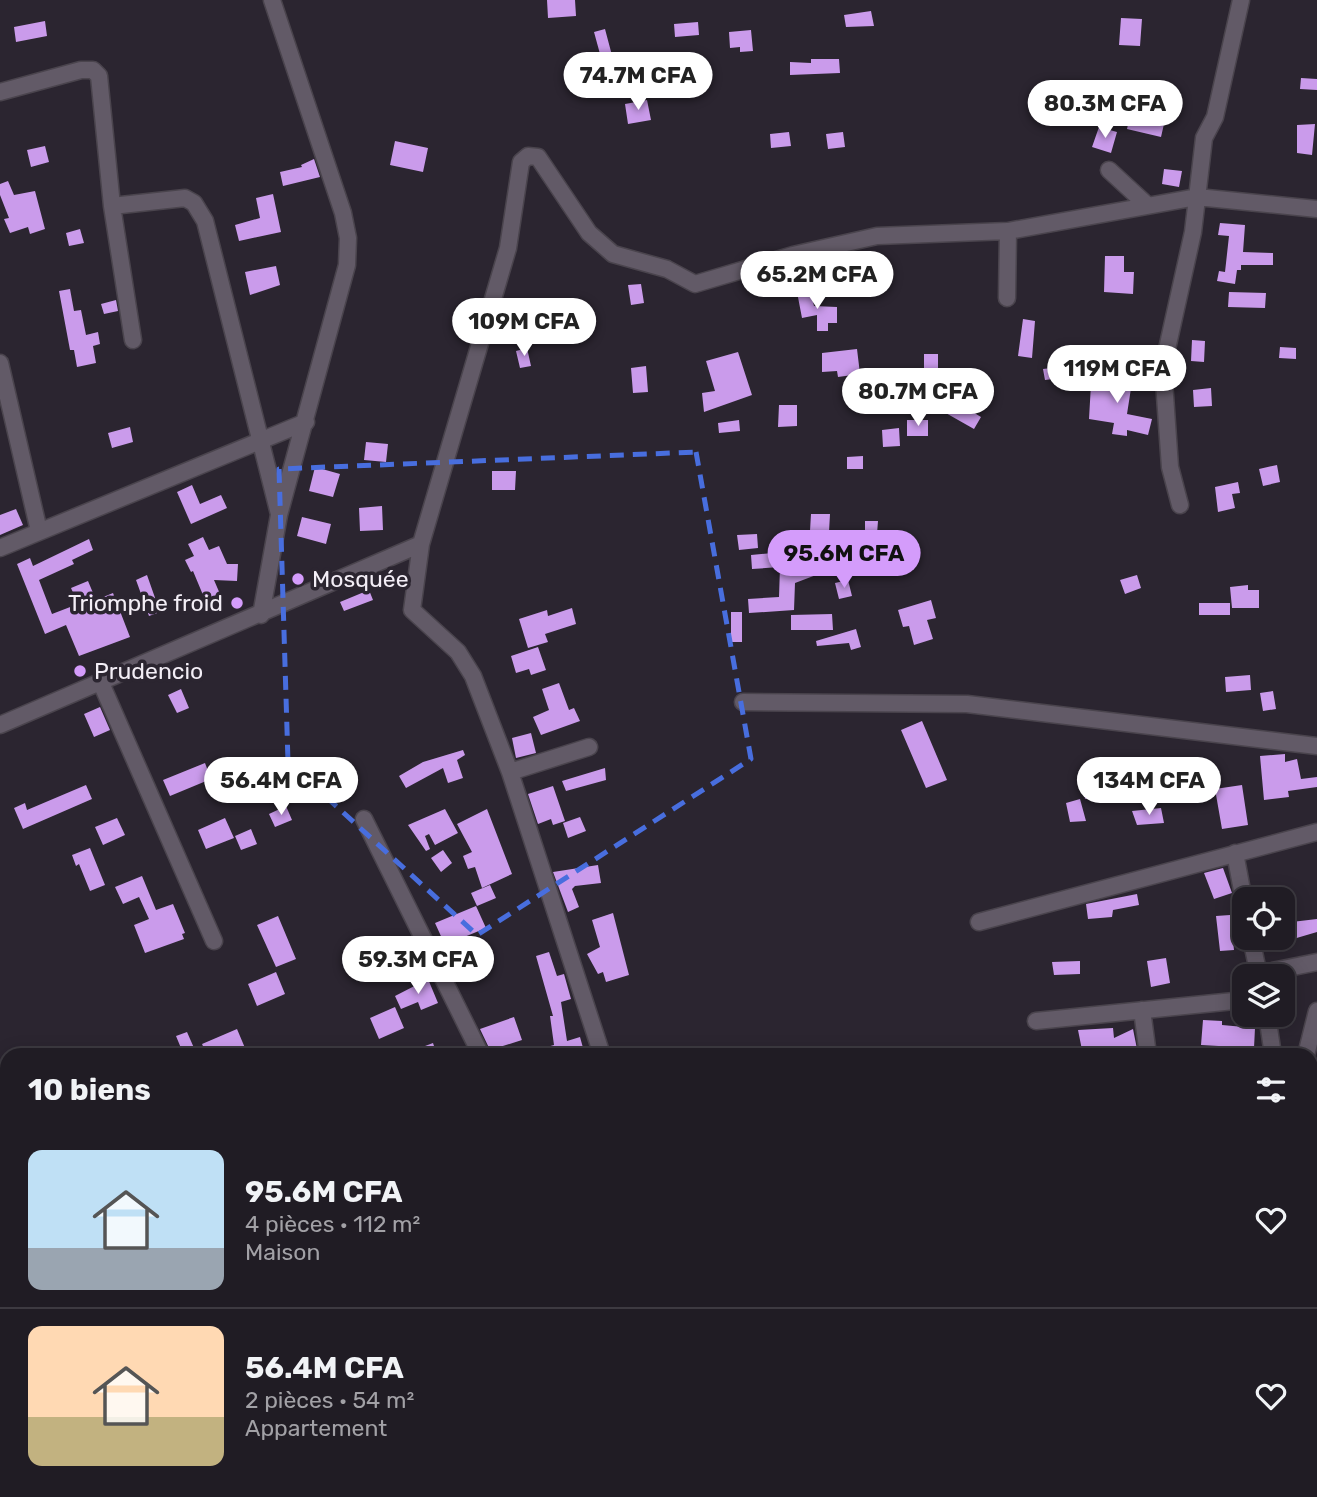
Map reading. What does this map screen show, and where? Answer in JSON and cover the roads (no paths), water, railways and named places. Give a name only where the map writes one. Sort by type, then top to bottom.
[{"type":"street","points":[[261,615],[279,515],[347,265],[348,238],[343,213],[272,0]]},
{"type":"street","points":[[1180,505],[1170,467],[1163,367],[1194,232],[1204,138],[1215,117],[1241,0]]},
{"type":"street","points":[[0,92],[93,70],[101,85],[112,206],[133,340]]},
{"type":"street","points":[[599,1048],[510,772],[466,663],[412,610],[421,544],[508,248],[521,162],[528,156],[538,157],[589,233],[613,254],[667,269],[695,284],[793,255],[877,236],[1008,231],[1197,197],[1317,209]]},
{"type":"street","points":[[1109,170],[1147,205]]},
{"type":"street","points":[[112,206],[185,198],[194,202],[205,221],[279,515]]},
{"type":"street","points":[[1007,298],[1008,231]]},
{"type":"street","points":[[0,363],[39,531]]},
{"type":"street","points":[[0,548],[258,439],[306,422]]},
{"type":"street","points":[[0,725],[421,544]]},
{"type":"street","points":[[102,683],[214,941]]},
{"type":"street","points":[[743,702],[967,704],[1317,746]]},
{"type":"street","points":[[510,772],[589,747]]},
{"type":"street","points":[[364,820],[478,1048]]},
{"type":"street","points":[[979,922],[1317,832]]},
{"type":"street","points":[[1235,853],[1241,887]]},
{"type":"street","points":[[1295,967],[1317,962]]},
{"type":"street","points":[[1036,1021],[1232,1001]]},
{"type":"street","points":[[1142,1010],[1147,1048]]},
{"type":"street","points":[[1308,1048],[1317,1011]]},
{"type":"street","points":[[1269,1027],[1272,1048]]},
{"type":"place","name":"Mosquée","points":[[298,579]]},
{"type":"place","name":"Triomphe froid","points":[[237,603]]},
{"type":"place","name":"Prudencio","points":[[80,671]]}]
